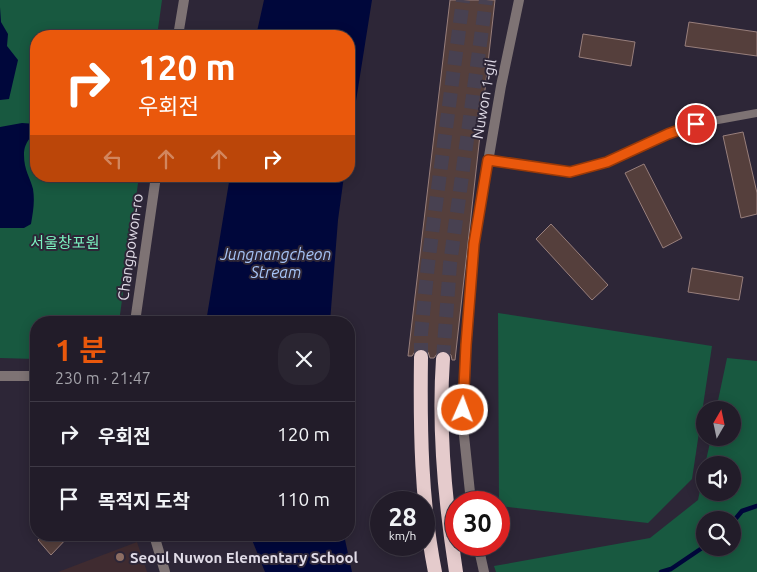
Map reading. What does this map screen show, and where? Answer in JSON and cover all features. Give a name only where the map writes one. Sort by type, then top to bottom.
[{"type":"highway","points":[[421,357],[422,460],[426,514],[435,572]]},
{"type":"highway","points":[[443,359],[441,435],[456,572]]},
{"type":"street","points":[[179,30],[184,0]]},
{"type":"street","name":"Nuwon 1-gil","points":[[470,491],[463,426],[465,362],[474,244],[501,86],[519,0]]},
{"type":"street","name":"Changpowon-ro","points":[[136,316],[155,182]]},
{"type":"street","points":[[0,376],[30,376]]},
{"type":"street","points":[[156,541],[165,572]]},
{"type":"street","points":[[480,556],[484,572]]},
{"type":"lane","points":[[488,160],[570,172],[607,162],[675,131],[696,124],[757,113]]},
{"type":"shaded area","name":"Seoul Nuwon Elementary School","points":[[137,542],[147,572],[58,572]]},
{"type":"green space","name":"서울창포원","points":[[0,0],[162,0],[158,30],[30,30],[30,182],[138,182],[120,316],[30,316],[30,359],[0,358]]},
{"type":"green space","points":[[498,313],[712,346],[704,401],[696,401],[697,446],[692,479],[648,523],[510,507],[510,491],[499,491]]},
{"type":"green space","points":[[727,358],[757,361],[757,572],[496,572],[494,566],[650,538],[697,501],[741,501],[741,456],[707,456],[709,446],[741,446],[741,401],[718,401]]},
{"type":"water","points":[[264,0],[372,0],[355,107],[355,30],[257,30]]},
{"type":"water","points":[[0,7],[1,22],[8,34],[7,46],[18,60],[9,99],[0,100]]},
{"type":"water","points":[[30,124],[30,138],[25,146],[24,155],[27,173],[34,194],[34,207],[31,224],[24,228],[0,228],[0,127]]},
{"type":"water","name":"Jungnangcheon Stream","points":[[229,182],[343,182],[338,220],[330,316],[207,316]]},
{"type":"water","points":[[252,541],[345,541],[352,572],[265,572]]},
{"type":"building","points":[[450,0],[495,0],[455,360],[452,360],[451,355],[444,350],[439,351],[434,358],[430,358],[428,352],[422,348],[416,350],[412,356],[408,356]]},
{"type":"building","points":[[689,22],[757,32],[757,56],[685,46]]},
{"type":"building","points":[[583,34],[635,42],[631,66],[579,57]]},
{"type":"building","points":[[743,132],[757,193],[757,214],[741,218],[723,136]]},
{"type":"building","points":[[644,164],[682,238],[663,248],[625,173]]},
{"type":"building","points":[[551,224],[608,285],[592,300],[536,239]]},
{"type":"building","points":[[692,268],[743,277],[739,300],[688,292]]},
{"type":"building","points":[[39,541],[64,541],[51,555]]},
{"type":"waterway","points":[[741,512],[757,506]]},
{"type":"waterway","points":[[661,572],[671,569],[696,552]]},
{"type":"tunnel","points":[[421,357],[421,334],[428,264],[463,0]]},
{"type":"tunnel","points":[[443,359],[450,264],[486,0]]},
{"type":"place","name":"Seoul Nuwon Elementary School","points":[[120,557]]},
{"type":"route","points":[[463,410],[474,244],[488,160],[570,172],[607,162],[668,134],[696,124]]}]
